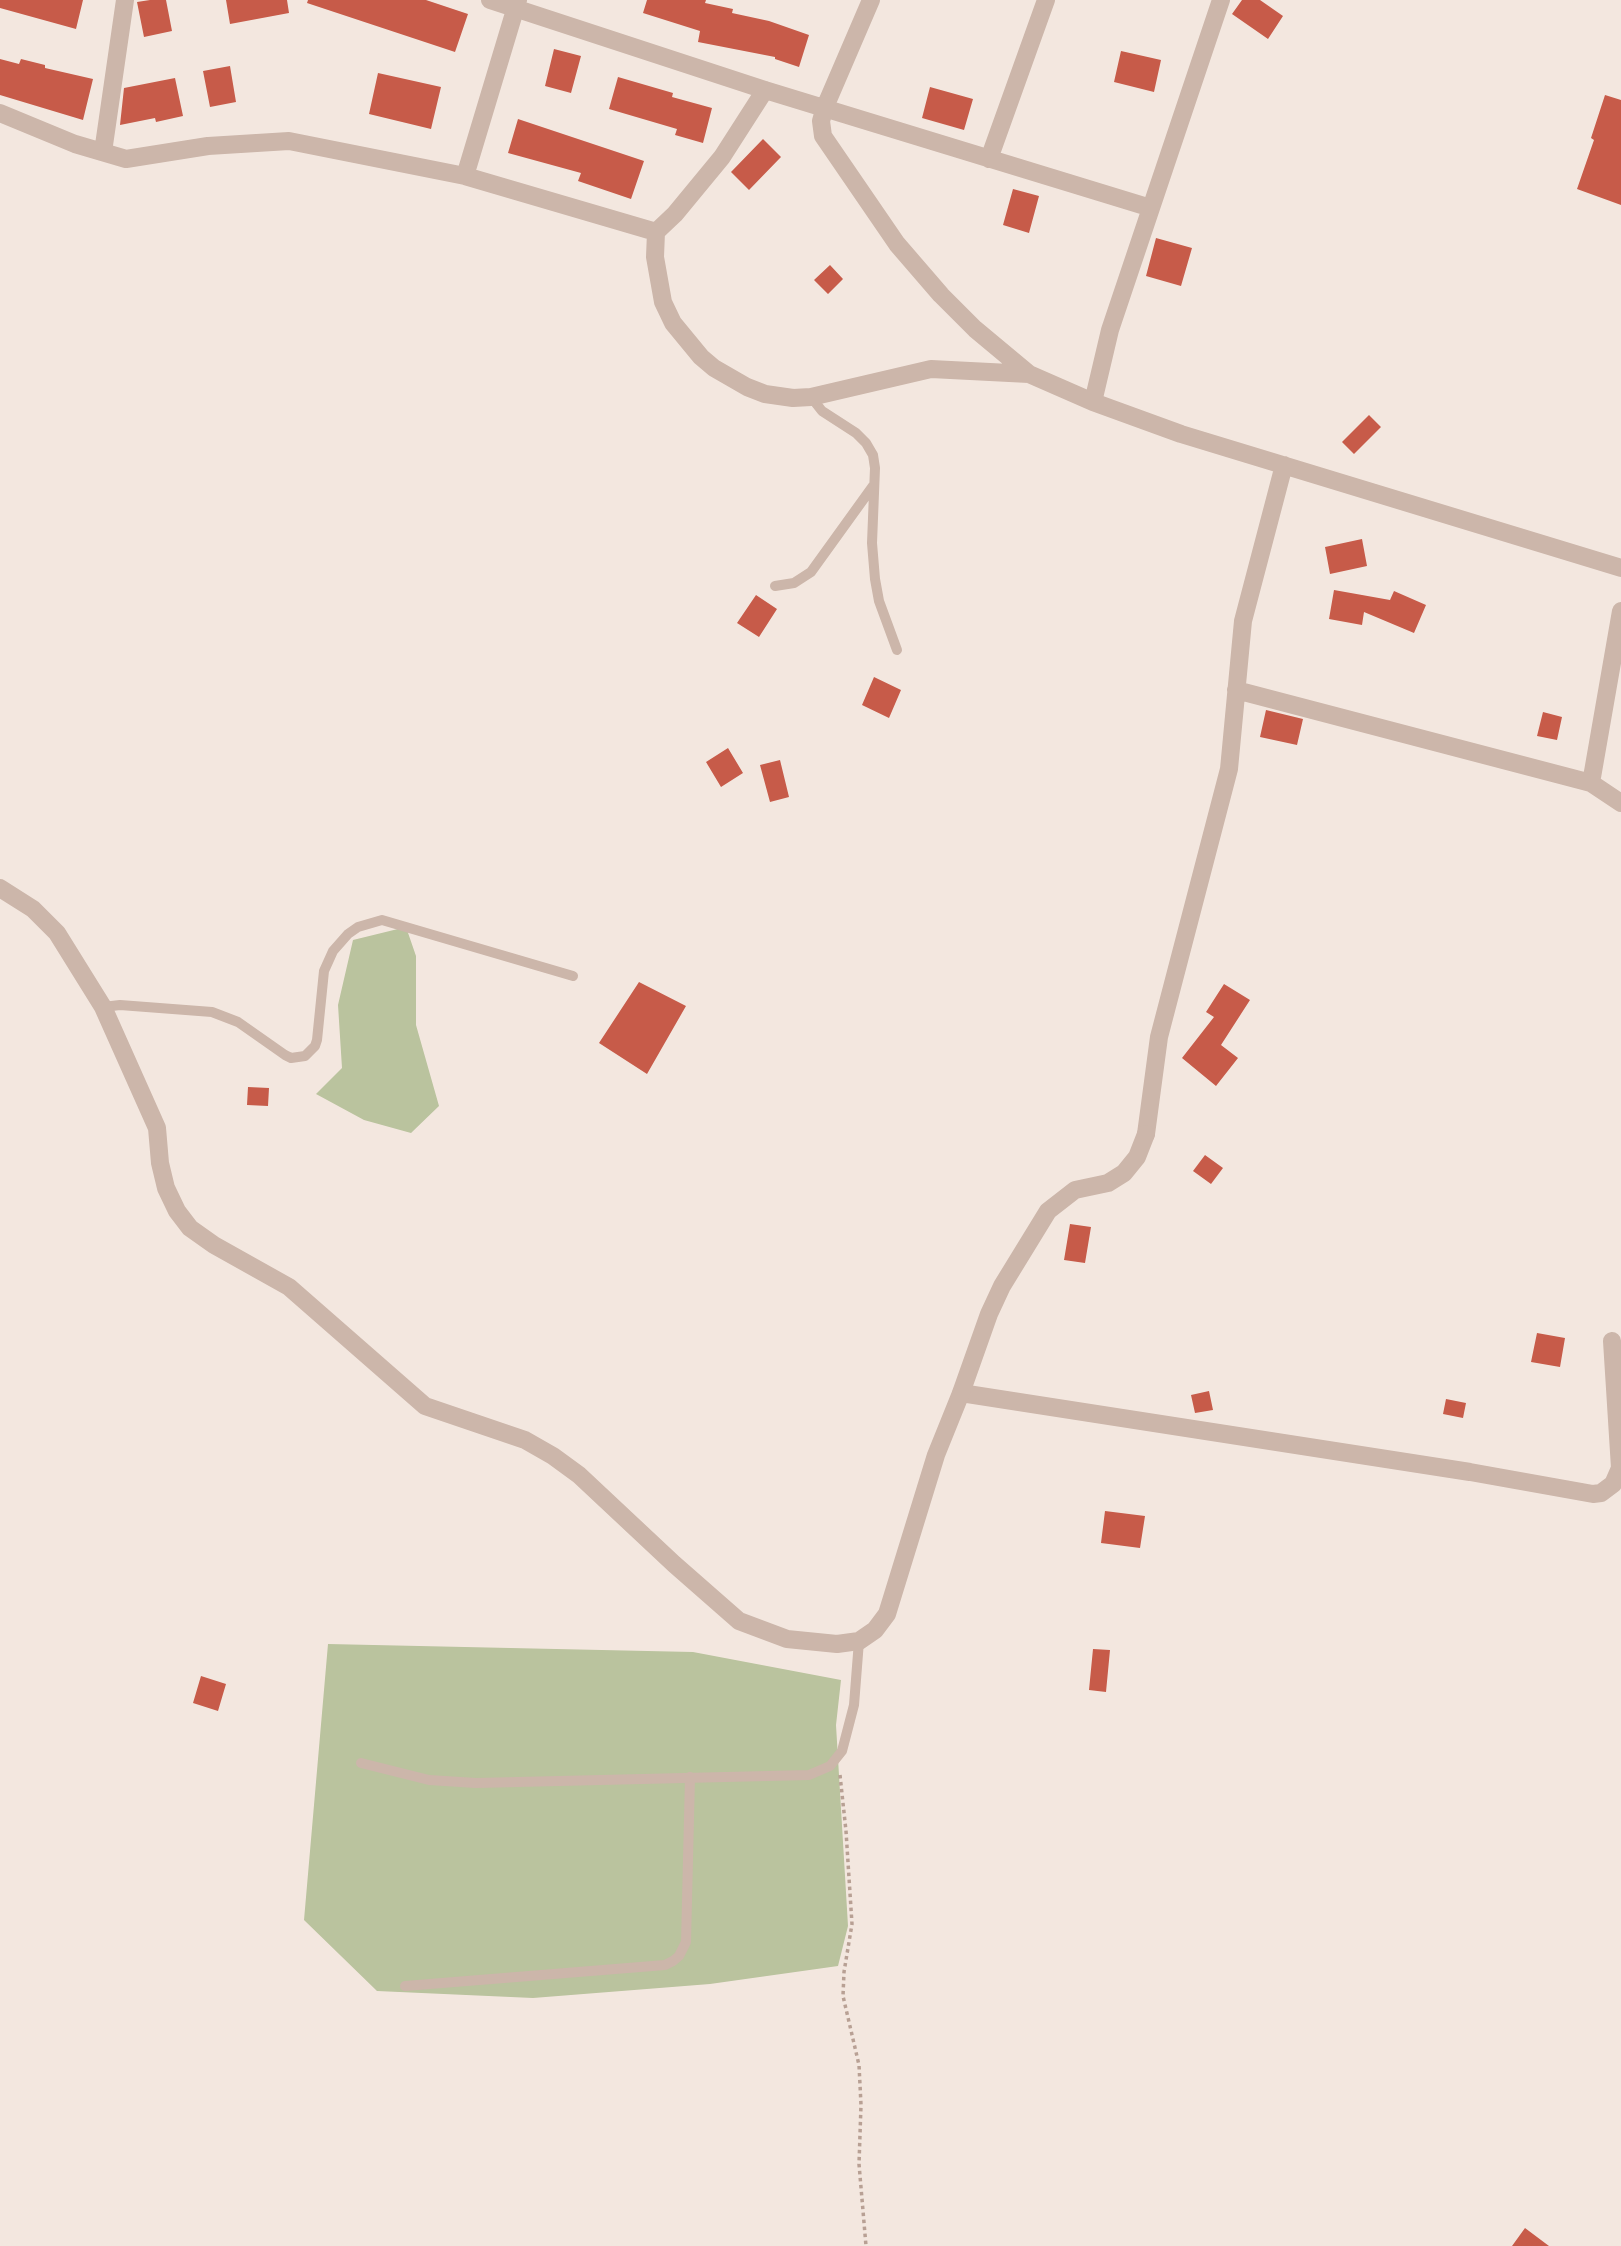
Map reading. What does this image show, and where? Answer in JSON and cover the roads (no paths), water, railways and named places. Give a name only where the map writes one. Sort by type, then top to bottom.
[{"type":"street","points":[[103,152],[125,0]]},
{"type":"street","points":[[490,0],[518,4],[765,90],[1151,208]]},
{"type":"street","points":[[871,0],[825,107],[821,121],[822,136],[897,244],[941,295],[975,329],[1029,374],[1093,402],[1181,434],[1621,568]]},
{"type":"street","points":[[989,159],[1046,0]]},
{"type":"street","points":[[1093,402],[1110,330],[1221,0]]},
{"type":"street","points":[[465,176],[518,4]]},
{"type":"street","points":[[765,90],[722,157],[675,214],[656,232],[655,257],[663,302],[673,323],[701,357],[729,378],[765,394],[793,398],[811,397],[931,369],[1029,374]]},
{"type":"street","points":[[0,113],[75,144],[126,159],[208,146],[289,141],[465,176],[656,232]]},
{"type":"street","points":[[0,888],[33,909],[57,933],[103,1007],[158,1128],[160,1163],[166,1188],[177,1211],[190,1228],[214,1245],[289,1286],[425,1406],[525,1440],[562,1462],[739,1621],[761,1631],[799,1641],[837,1644],[859,1641],[875,1630],[887,1614],[936,1455],[1002,1286],[1048,1211],[1075,1190],[1108,1183],[1124,1172],[1137,1157],[1146,1134],[1159,1037],[1228,769],[1243,621],[1284,465]]},
{"type":"street","points":[[1591,783],[1621,611]]},
{"type":"street","points":[[1236,690],[1591,783],[1621,803]]},
{"type":"street","points":[[961,1392],[1470,1472],[1593,1494],[1601,1493],[1613,1484],[1620,1468],[1612,1341]]},
{"type":"lane","points":[[811,397],[822,411],[856,433],[873,455],[875,468],[872,543],[875,579],[878,601],[897,650]]},
{"type":"lane","points":[[775,586],[794,583],[811,572],[873,486]]},
{"type":"lane","points":[[103,1007],[120,1005],[212,1012],[238,1022],[291,1058],[305,1056],[317,1040],[324,971],[332,951],[358,927],[382,920],[573,976]]},
{"type":"lane","points":[[361,1763],[406,1776],[452,1783],[820,1772],[837,1759],[845,1742],[854,1705],[859,1641]]},
{"type":"lane","points":[[405,1986],[665,1965],[680,1956],[686,1942],[690,1777]]}]
